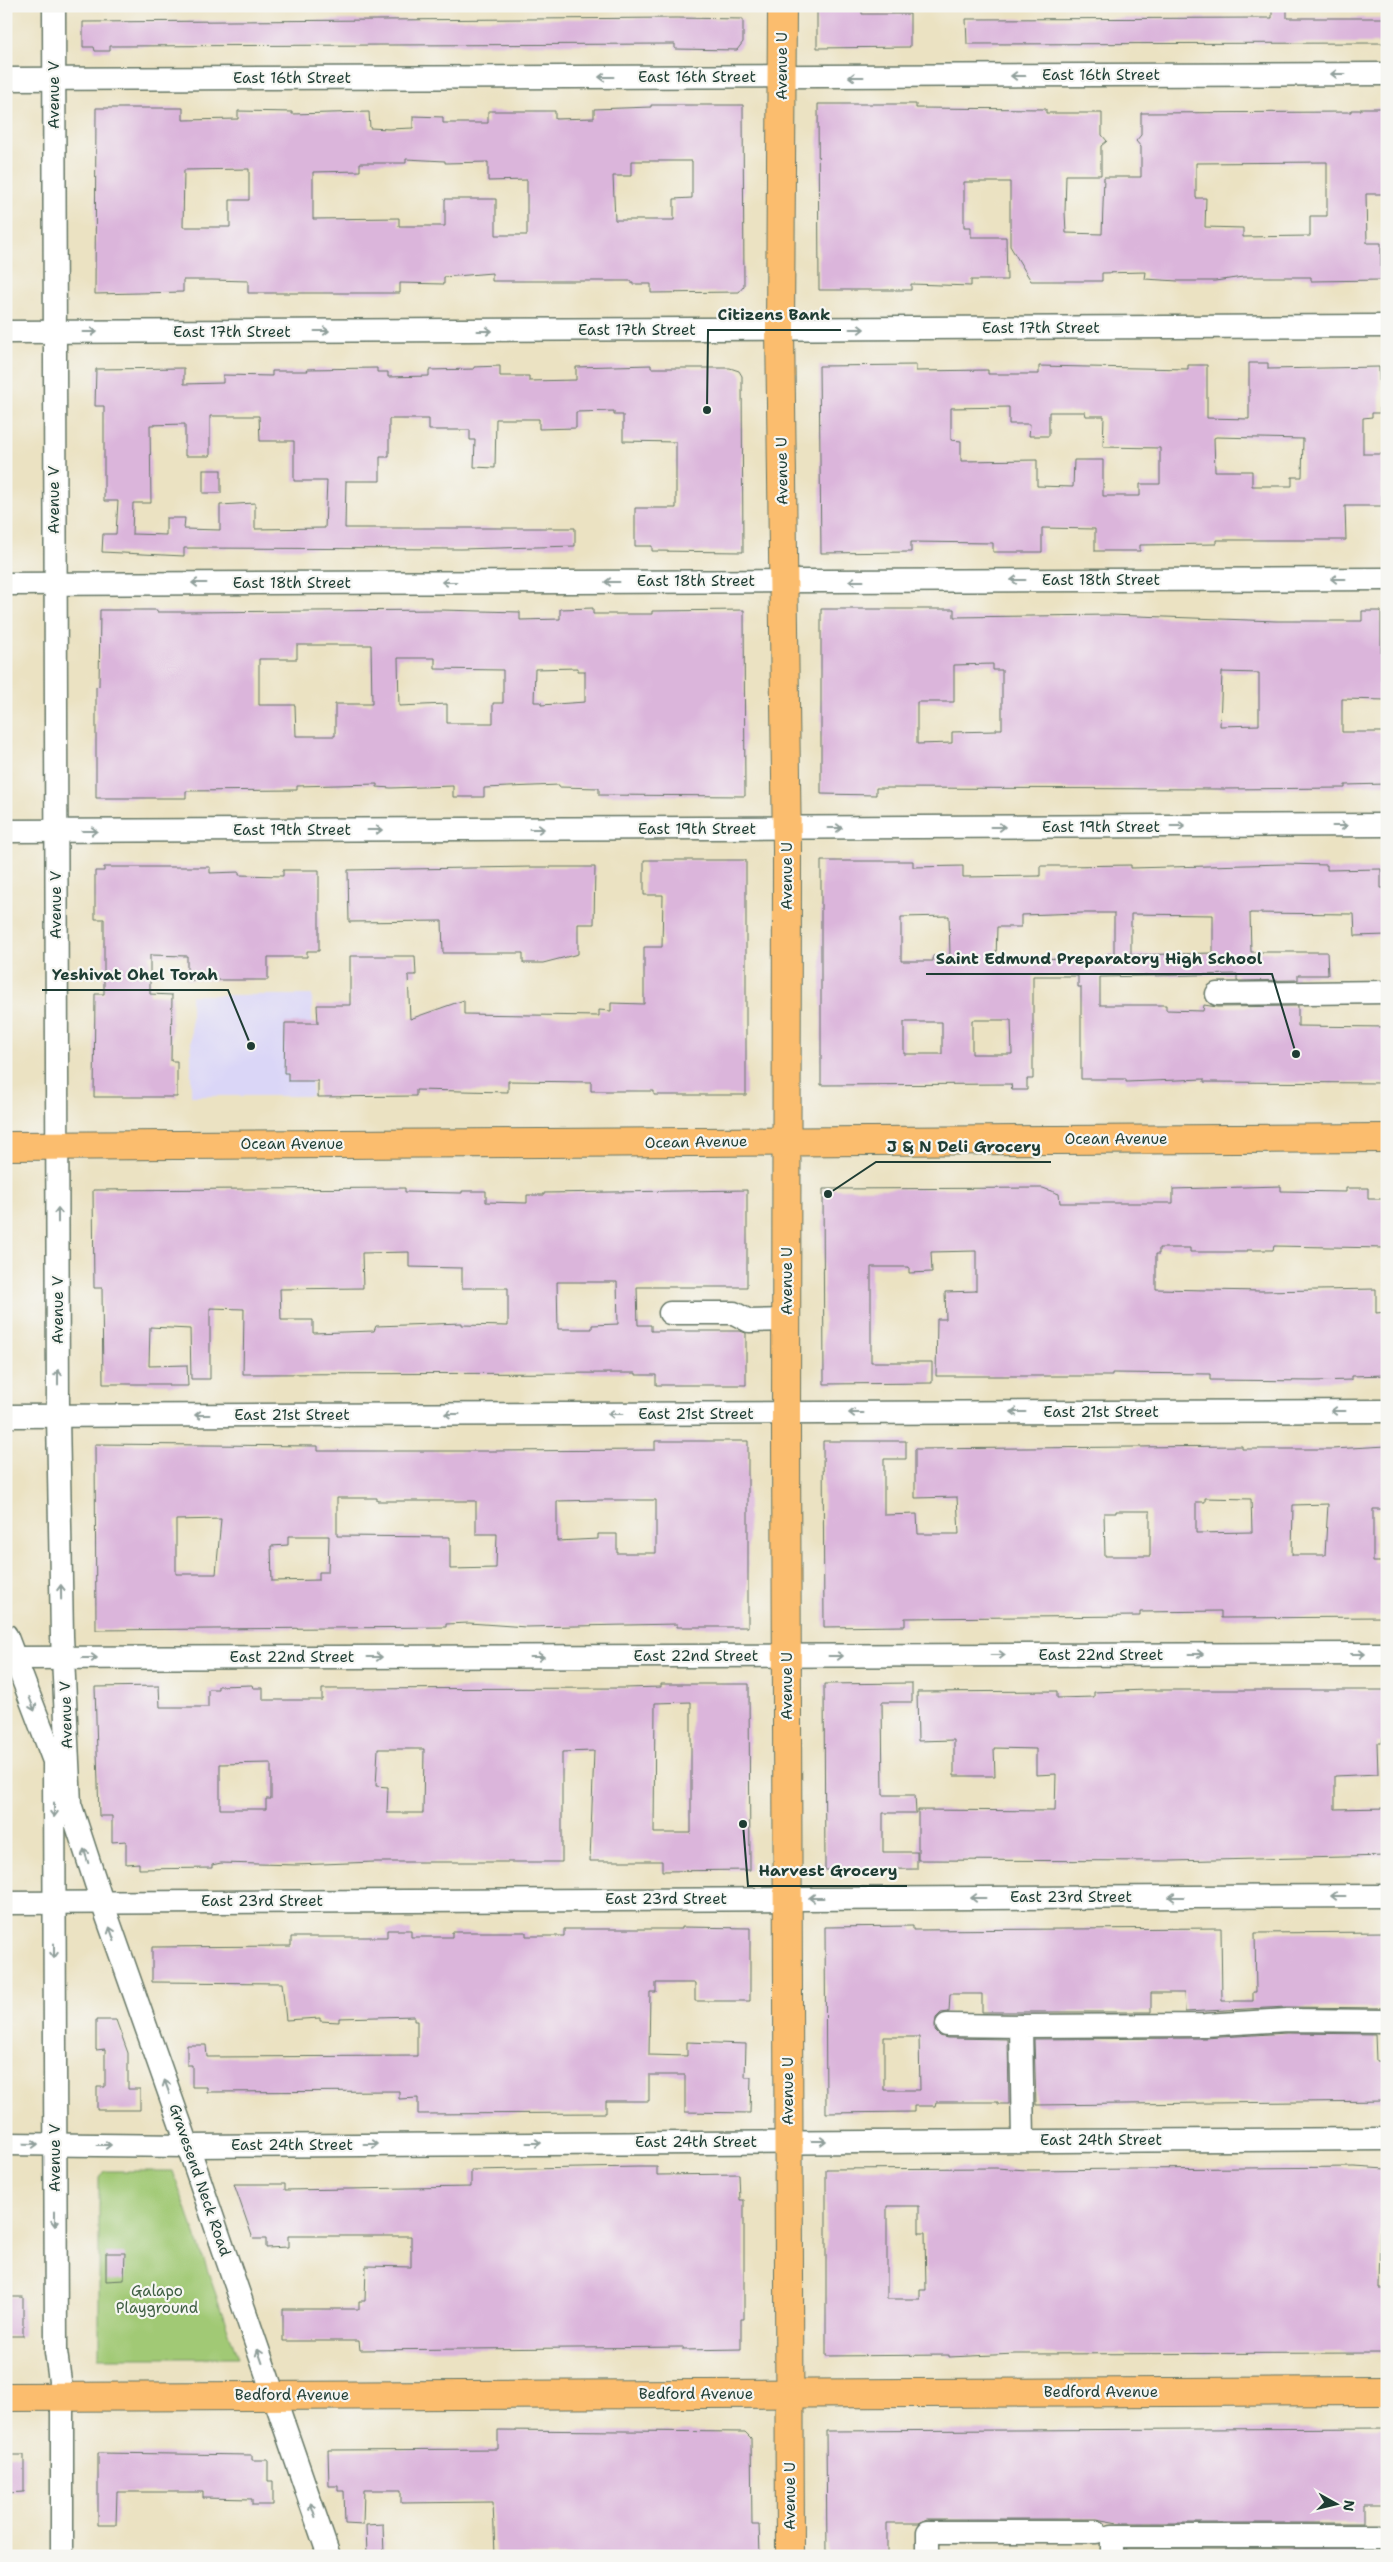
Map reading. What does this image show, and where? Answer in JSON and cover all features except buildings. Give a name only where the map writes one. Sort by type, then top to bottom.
[{"type":"main road","name":"Avenue U","points":[[782,6],[780,329],[786,828],[790,2556]]},
{"type":"main road","name":"Ocean Avenue","points":[[6,1146],[1387,1138]]},
{"type":"main road","name":"Bedford Avenue","points":[[6,2397],[1387,2391]]},
{"type":"street","name":"Avenue V","points":[[54,6],[53,332],[58,1416],[70,1804]]},
{"type":"street","name":"East 16th Street","points":[[6,79],[1387,74]]},
{"type":"street","name":"East 17th Street","points":[[6,332],[1387,326]]},
{"type":"street","name":"East 18th Street","points":[[6,584],[1387,579]]},
{"type":"street","name":"East 19th Street","points":[[6,832],[1387,825]]},
{"type":"street","points":[[1217,994],[1387,992]]},
{"type":"street","points":[[670,1314],[734,1314],[749,1321],[786,1320]]},
{"type":"street","name":"East 21st Street","points":[[6,1416],[1387,1411]]},
{"type":"street","points":[[6,1634],[10,1658]]},
{"type":"street","name":"East 22nd Street","points":[[10,1658],[1387,1654]]},
{"type":"street","name":"Avenue V","points":[[10,1658],[54,1761],[56,2352],[62,2396],[62,2556]]},
{"type":"street","name":"Gravesend Neck Road","points":[[70,1804],[102,1902],[329,2556]]},
{"type":"street","name":"East 23rd Street","points":[[6,1903],[1387,1896]]},
{"type":"street","points":[[948,2025],[1205,2025],[1287,2020],[1387,2021]]},
{"type":"street","points":[[1022,2026],[1023,2140]]},
{"type":"street","name":"East 24th Street","points":[[6,2144],[188,2146],[1387,2139]]},
{"type":"street","points":[[928,2556],[928,2532],[1096,2532]]},
{"type":"street","points":[[1112,2556],[1112,2536],[1387,2536]]},
{"type":"shaded area","points":[[191,995],[312,995],[312,1096],[191,1096]]},
{"type":"green space","name":"Galapo Playground","points":[[104,2171],[173,2171],[238,2358],[99,2358],[99,2178]]},
{"type":"place","name":"Citizens Bank","points":[[707,410]]},
{"type":"place","name":"Yeshivat Ohel Torah","points":[[251,1046]]},
{"type":"place","name":"Saint Edmund Preparatory High School","points":[[1296,1054]]},
{"type":"place","name":"J & N Deli Grocery","points":[[828,1194]]},
{"type":"place","name":"Harvest Grocery","points":[[743,1824]]}]
